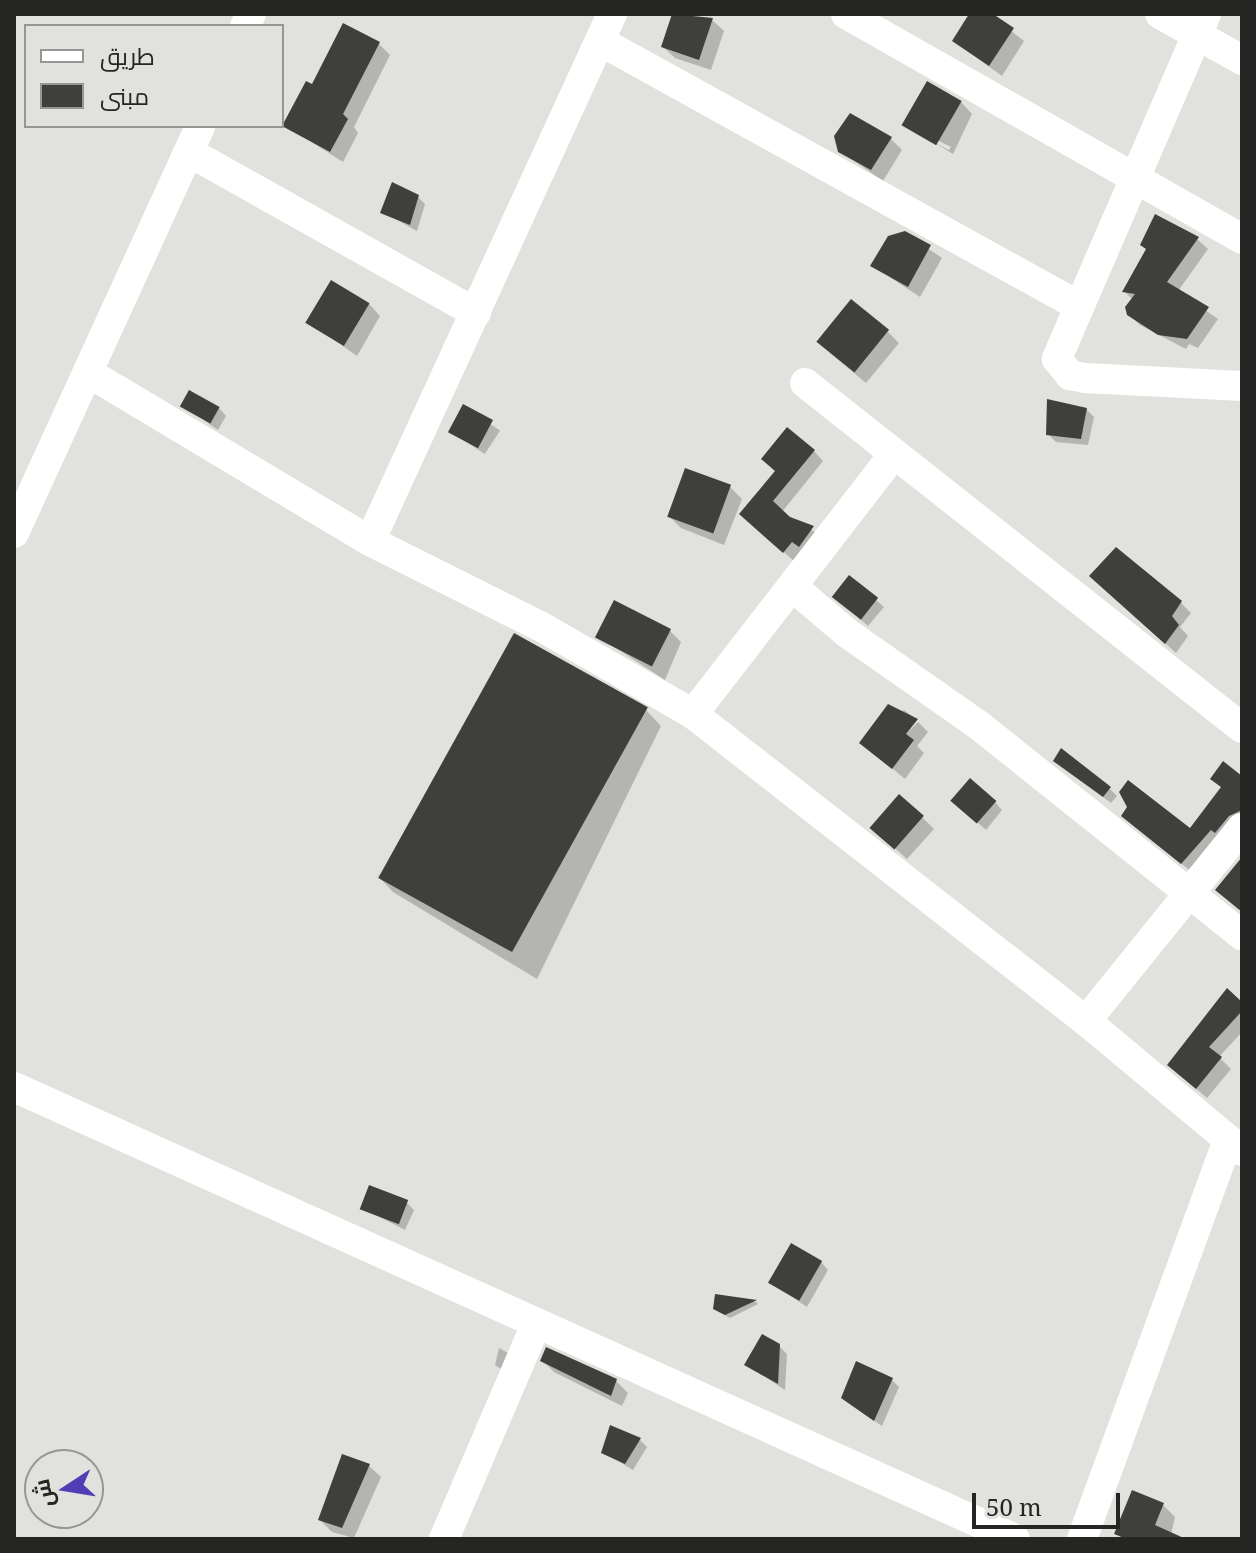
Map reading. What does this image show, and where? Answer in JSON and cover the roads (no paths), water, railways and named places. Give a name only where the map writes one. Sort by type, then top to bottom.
[{"type":"street","points":[[846,14],[1138,177],[1242,239]]},
{"type":"street","points":[[1160,14],[1202,25],[1242,60]]},
{"type":"street","points":[[1202,25],[1138,177],[1077,305],[1057,359],[1070,375],[1242,386]]},
{"type":"street","points":[[370,541],[606,28],[1077,305]]},
{"type":"street","points":[[14,533],[195,139],[476,313]]},
{"type":"street","points":[[89,373],[370,541],[540,626],[693,714],[1086,1021],[1235,1146],[1082,1539]]},
{"type":"street","points":[[805,383],[1242,728]]},
{"type":"street","points":[[693,714],[894,454]]},
{"type":"street","points":[[793,587],[847,633],[981,727],[1242,935]]},
{"type":"street","points":[[1086,1021],[1242,828]]},
{"type":"street","points":[[14,1087],[1015,1539]]},
{"type":"street","points":[[444,1539],[536,1324]]}]
